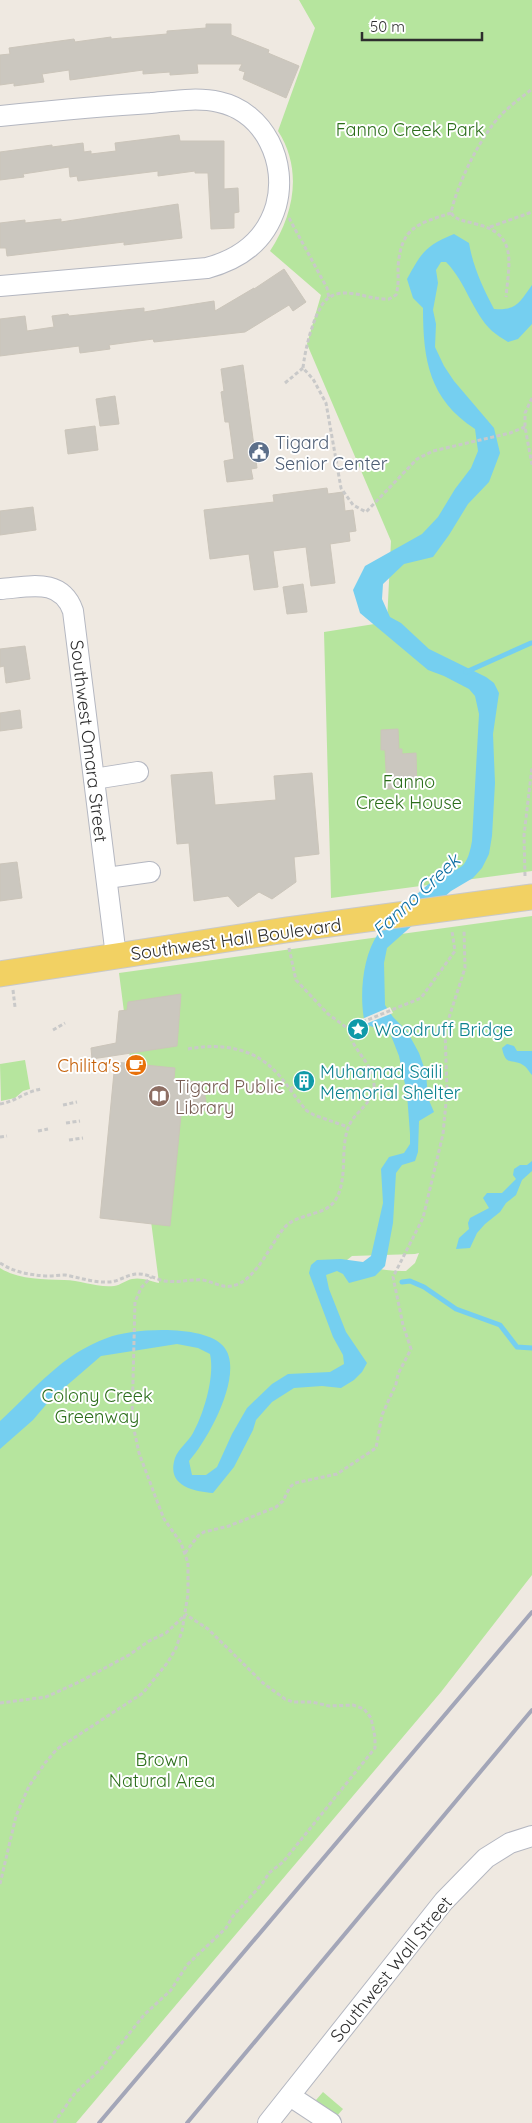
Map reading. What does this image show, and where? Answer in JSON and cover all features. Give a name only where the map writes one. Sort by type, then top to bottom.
[{"type":"main road","name":"Southwest Hall Boulevard","points":[[0,974],[286,930],[384,918],[465,918],[529,886]]},
{"type":"street","points":[[0,116],[100,106],[189,100],[218,102],[231,105],[244,112],[260,127],[272,145],[280,178],[275,208],[270,221],[250,249],[240,256],[219,265],[207,268],[0,286]]},
{"type":"street","name":"Southwest Omara Street","points":[[0,589],[44,586],[61,591],[70,601],[73,611],[116,956]]},
{"type":"street","points":[[94,779],[138,772]]},
{"type":"street","points":[[107,878],[150,872]]},
{"type":"street","name":"Southwest Wall Street","points":[[268,2123],[444,1901],[486,1858],[510,1843],[532,1836]]},
{"type":"street","points":[[290,2096],[331,2123]]},
{"type":"path","points":[[451,213],[461,182],[491,126],[503,113],[532,89]]},
{"type":"path","points":[[275,208],[290,220],[326,288],[329,298]]},
{"type":"path","points":[[489,227],[532,212]]},
{"type":"path","points":[[451,213],[461,220],[489,227],[501,236],[507,245],[510,263],[506,297]]},
{"type":"path","points":[[285,383],[303,368],[304,354],[324,301],[332,295],[346,293],[374,299],[393,298],[398,288],[399,252],[406,234],[422,222],[451,213]]},
{"type":"path","points":[[303,368],[314,379],[326,402],[341,488],[353,505],[366,512],[417,459],[433,451],[525,427]]},
{"type":"path","points":[[532,398],[525,413],[525,427],[532,465]]},
{"type":"path","points":[[529,886],[524,836],[532,767]]},
{"type":"path","points":[[185,1553],[198,1536],[204,1532],[229,1526],[267,1512],[283,1501],[290,1487],[295,1483],[337,1474],[376,1448],[382,1415],[396,1384],[398,1374],[411,1349],[403,1325],[393,1277],[423,1218],[443,1134],[448,1092],[445,1030],[464,974],[466,954],[465,918]]},
{"type":"path","points":[[0,1263],[20,1273],[47,1276],[63,1275],[94,1282],[118,1281],[136,1274],[166,1281],[202,1280],[234,1286],[259,1265],[284,1228],[291,1222],[322,1210],[336,1200],[341,1181],[348,1127],[355,1115],[369,1101],[373,1093],[374,1084],[368,1063],[354,1044],[350,1030],[328,1014],[296,980],[286,930]]},
{"type":"path","points":[[350,1030],[361,1023],[421,998],[455,951],[452,932]]},
{"type":"path","points":[[53,1030],[65,1024]]},
{"type":"path","points":[[188,1049],[218,1046],[243,1050],[255,1055],[275,1070],[299,1102],[314,1115],[348,1127]]},
{"type":"path","points":[[71,1064],[108,1062]]},
{"type":"path","points":[[290,1089],[296,1086]]},
{"type":"path","points":[[0,1104],[14,1101],[26,1092],[41,1089]]},
{"type":"path","points":[[63,1105],[77,1102]]},
{"type":"path","points":[[66,1123],[80,1121]]},
{"type":"path","points":[[38,1131],[48,1129]]},
{"type":"path","points":[[0,1137],[7,1136]]},
{"type":"path","points":[[69,1140],[83,1138]]},
{"type":"path","points":[[0,1884],[16,1816],[29,1786],[57,1749],[138,1696],[153,1681],[176,1648],[185,1614],[188,1563],[185,1553],[158,1506],[138,1448],[132,1420],[134,1310],[137,1295],[151,1277]]},
{"type":"path","points":[[0,1704],[46,1696],[79,1682],[148,1641],[166,1633],[185,1614]]},
{"type":"path","points":[[54,2123],[75,2093],[101,2069],[144,2016],[171,1990],[186,1965],[226,1928],[233,1916],[270,1873],[283,1862],[375,1748],[371,1718],[364,1709],[353,1705],[329,1706],[312,1702],[293,1702],[285,1699],[234,1656],[208,1629],[185,1614]]},
{"type":"green space","name":"Fanno Creek Park","points":[[299,0],[532,0],[532,871],[331,898],[324,632],[387,622],[391,541],[307,344],[321,295],[270,251],[285,222],[292,192],[293,176],[291,161],[278,131],[315,28]]},
{"type":"green space","points":[[532,916],[532,1575],[441,1692],[76,2123],[0,2123],[0,1268],[23,1277],[70,1280],[101,1286],[117,1285],[135,1279],[159,1283],[119,973]],"holes":[[[419,1253],[415,1263],[406,1271],[342,1264],[352,1256]]]},
{"type":"green space","points":[[25,1060],[30,1089],[23,1091],[15,1098],[1,1101],[0,1064]]},
{"type":"green space","points":[[323,2092],[343,2109],[336,2117],[316,2100]]},
{"type":"water","points":[[454,234],[469,243],[479,277],[494,309],[513,307],[532,285],[532,324],[518,339],[508,342],[492,331],[485,323],[459,279],[446,262],[441,262],[436,270],[438,283],[433,310],[436,324],[435,347],[454,381],[494,428],[500,453],[489,482],[468,504],[433,557],[404,564],[383,584],[382,599],[390,617],[401,623],[429,649],[486,677],[494,683],[499,693],[493,734],[495,783],[492,836],[489,854],[482,868],[473,878],[451,891],[387,948],[384,963],[385,1005],[393,1017],[407,1031],[419,1053],[426,1073],[428,1098],[434,1112],[419,1121],[418,1152],[415,1161],[402,1165],[396,1173],[393,1223],[385,1266],[375,1276],[349,1283],[343,1274],[337,1271],[326,1275],[329,1289],[346,1332],[367,1363],[354,1380],[341,1388],[322,1386],[294,1388],[272,1402],[256,1420],[253,1430],[234,1467],[213,1493],[197,1491],[183,1485],[174,1475],[173,1467],[176,1455],[197,1425],[208,1394],[211,1373],[210,1354],[198,1348],[177,1344],[101,1356],[50,1400],[33,1420],[0,1449],[0,1421],[37,1385],[76,1353],[107,1338],[118,1335],[150,1330],[186,1331],[202,1334],[224,1347],[229,1359],[230,1373],[227,1389],[214,1423],[189,1461],[192,1475],[206,1475],[217,1467],[232,1434],[247,1408],[272,1384],[288,1374],[330,1372],[344,1364],[343,1355],[333,1337],[309,1273],[311,1265],[317,1260],[341,1259],[363,1262],[371,1256],[383,1203],[381,1169],[389,1157],[404,1153],[410,1144],[407,1094],[399,1056],[390,1033],[378,1025],[373,1027],[365,1024],[362,990],[365,966],[373,943],[382,929],[427,885],[460,868],[467,859],[472,841],[479,714],[475,696],[469,689],[428,670],[360,613],[353,590],[365,566],[422,534],[438,517],[455,489],[471,468],[478,451],[475,429],[447,405],[432,377],[427,361],[423,308],[413,298],[407,279],[421,256],[430,246]]},
{"type":"water","points":[[507,1044],[514,1046],[517,1051],[532,1051],[532,1075],[524,1066],[505,1058],[502,1048]]},
{"type":"water","points":[[532,1161],[532,1171],[522,1180],[516,1195],[477,1233],[470,1248],[456,1249],[459,1238],[469,1229],[468,1223],[470,1218],[489,1208],[483,1198],[487,1193],[502,1193],[516,1179],[513,1175],[514,1169],[520,1165],[527,1165]]},
{"type":"pier","points":[[390,1007],[393,1013],[363,1025],[362,1019]]},
{"type":"building","points":[[206,24],[231,24],[231,35],[269,50],[268,53],[299,66],[286,98],[243,79],[245,72],[239,70],[242,64],[197,64],[198,73],[170,75],[170,72],[143,74],[143,70],[70,80],[69,70],[42,74],[44,82],[14,86],[14,83],[0,85],[0,55],[10,54],[9,48],[74,39],[75,42],[111,37],[111,39],[167,34],[167,31],[206,28]]},
{"type":"building","points":[[179,135],[180,141],[224,141],[224,189],[238,188],[239,212],[234,213],[234,228],[211,229],[208,173],[195,173],[195,171],[158,176],[158,171],[78,181],[77,176],[70,177],[69,167],[23,174],[24,177],[0,180],[0,152],[83,143],[84,152],[91,151],[91,154],[116,151],[115,143]]},
{"type":"building","points":[[178,204],[182,238],[124,245],[124,242],[7,256],[6,248],[0,248],[0,223],[25,220],[25,223],[61,219],[61,222]]},
{"type":"building","points":[[284,269],[306,302],[293,311],[289,305],[245,332],[154,342],[153,339],[109,345],[110,349],[80,353],[79,346],[0,356],[0,319],[25,316],[27,331],[54,327],[52,316],[68,314],[69,316],[144,308],[144,312],[214,301],[215,311]]},
{"type":"building","points":[[243,365],[257,468],[251,469],[253,479],[227,482],[224,461],[234,459],[229,422],[225,422],[221,392],[224,391],[221,369]]},
{"type":"building","points":[[115,396],[119,424],[100,426],[96,399]]},
{"type":"building","points":[[95,426],[98,450],[68,454],[65,430]]},
{"type":"building","points":[[327,488],[328,494],[343,492],[345,511],[353,510],[356,531],[349,532],[350,541],[330,544],[335,583],[311,586],[306,547],[273,551],[278,587],[254,590],[249,554],[210,559],[204,510],[274,502],[273,495]]},
{"type":"building","points":[[33,507],[36,530],[0,535],[0,511]]},
{"type":"building","points":[[303,584],[307,612],[287,614],[283,587]]},
{"type":"building","points":[[25,646],[30,679],[6,683],[4,666],[0,667],[0,649]]},
{"type":"building","points":[[20,710],[22,728],[0,731],[0,713]]},
{"type":"building","name":"Fanno Creek House","points":[[398,729],[399,749],[402,749],[402,754],[416,753],[417,788],[387,789],[385,750],[381,750],[381,730]]},
{"type":"building","points":[[212,772],[215,805],[276,800],[274,776],[312,773],[319,854],[294,857],[296,882],[272,899],[259,892],[238,907],[228,896],[194,901],[189,843],[177,844],[171,775]]},
{"type":"building","points":[[17,862],[22,898],[0,901],[0,864]]},
{"type":"building","points":[[181,994],[177,1046],[92,1059],[91,1048],[116,1043],[119,1011],[127,1010],[128,1002]]},
{"type":"building","name":"Tigard Public Library","points":[[115,1062],[175,1068],[174,1080],[203,1082],[207,1110],[181,1115],[170,1226],[100,1218]]},
{"type":"building","name":"Muhamad Saili Memorial Shelter","points":[[301,1073],[310,1074],[314,1083],[308,1090],[299,1088],[295,1080]]},
{"type":"waterway","name":"Fanno Creek","points":[[466,672],[531,643]]},
{"type":"waterway","points":[[402,1282],[410,1281],[424,1287],[456,1309],[500,1325],[517,1347],[532,1348]]},
{"type":"railway","points":[[99,2123],[532,1612]]},
{"type":"railway","points":[[187,2123],[532,1710]]},
{"type":"place","name":"Tigard Senior Center","points":[[259,452]]},
{"type":"place","name":"Woodruff Bridge","points":[[358,1029]]},
{"type":"place","name":"Chilita's","points":[[136,1065]]},
{"type":"place","name":"Muhamad Saili Memorial Shelter","points":[[304,1081]]},
{"type":"place","name":"Tigard Public Library","points":[[159,1096]]},
{"type":"park label","name":"Colony Creek Greenway","points":[[97,1405]]},
{"type":"park label","name":"Brown Natural Area","points":[[162,1769]]}]
